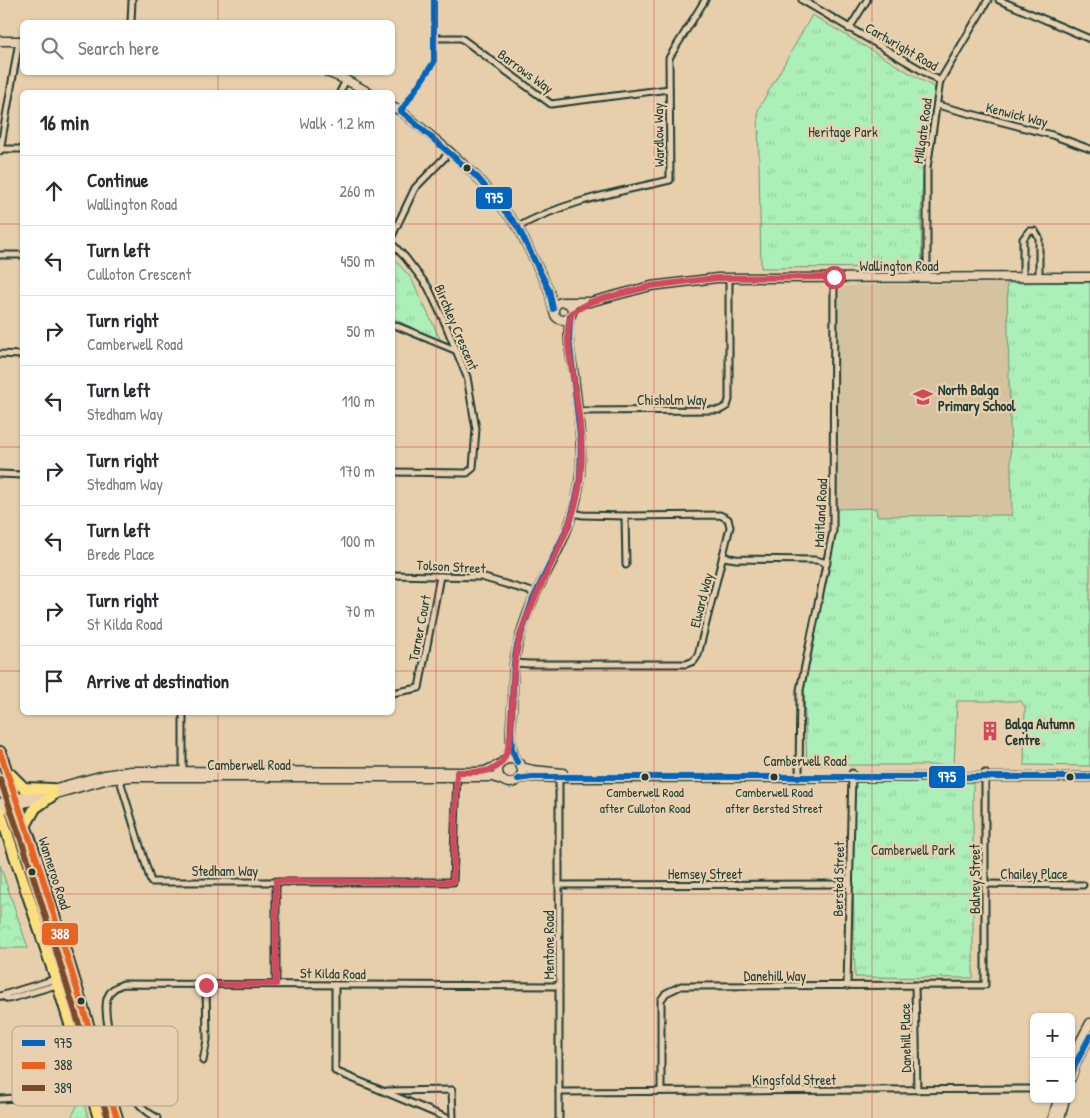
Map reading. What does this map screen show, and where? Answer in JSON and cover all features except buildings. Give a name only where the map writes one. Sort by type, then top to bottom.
[{"type":"highway","name":"Wanneroo Road","points":[[0,752],[88,1026]]},
{"type":"highway","points":[[7,772],[24,788],[52,792]]},
{"type":"highway","points":[[25,826],[31,812],[52,792]]},
{"type":"highway","points":[[0,811],[71,1026]]},
{"type":"highway","points":[[95,1106],[99,1118]]},
{"type":"highway","name":"Wanneroo Road","points":[[113,1106],[117,1118]]},
{"type":"street","points":[[131,20],[132,0]]},
{"type":"street","points":[[401,111],[434,62],[434,0]]},
{"type":"street","name":"Wardlow Way","points":[[518,227],[536,217],[578,201],[670,180],[669,58],[705,0]]},
{"type":"street","name":"Cartwright Road","points":[[802,0],[940,81]]},
{"type":"street","points":[[849,29],[867,0]]},
{"type":"street","name":"Millgate Road","points":[[927,278],[927,168],[940,81],[988,0]]},
{"type":"street","points":[[999,0],[1090,39]]},
{"type":"street","name":"Barrows Way","points":[[435,38],[461,38],[552,104],[669,89]]},
{"type":"street","points":[[0,41],[20,41]]},
{"type":"street","points":[[20,46],[0,150],[20,149]]},
{"type":"street","points":[[334,75],[364,90]]},
{"type":"street","points":[[341,90],[346,80]]},
{"type":"street","name":"Kenwick Way","points":[[936,106],[1052,135],[1090,149]]},
{"type":"street","points":[[395,108],[401,111],[450,152],[476,177],[518,227],[549,290],[554,316],[559,320],[567,333]]},
{"type":"street","points":[[395,230],[415,188],[450,152]]},
{"type":"street","points":[[1023,277],[1022,239],[1029,231],[1035,231],[1039,238],[1039,277]]},
{"type":"street","name":"Birchley Crescent","points":[[395,247],[428,287],[445,323],[467,377],[476,429],[472,468],[467,473],[395,472]]},
{"type":"street","points":[[0,255],[20,255]]},
{"type":"street","name":"Maitland Road","points":[[799,774],[800,690],[828,563],[833,531],[834,277]]},
{"type":"street","name":"Wallington Road","points":[[564,302],[590,302],[651,286],[729,278],[1090,277]]},
{"type":"street","name":"Chisholm Way","points":[[578,411],[720,410],[727,406],[729,400],[729,278]]},
{"type":"street","points":[[511,739],[498,770],[502,780],[512,782],[518,779],[521,773],[519,764],[514,756],[511,739],[514,662],[520,637],[536,593],[555,559],[573,513],[582,467],[578,411],[567,333],[571,306],[549,290]]},
{"type":"street","points":[[553,309],[556,304],[564,302]]},
{"type":"street","name":"Wallington Road","points":[[571,315],[590,302]]},
{"type":"street","points":[[559,320],[565,320],[571,315]]},
{"type":"street","points":[[395,325],[455,350]]},
{"type":"street","points":[[0,354],[20,355]]},
{"type":"street","points":[[0,474],[20,474]]},
{"type":"street","name":"Elward Way","points":[[514,662],[529,664],[686,664],[694,661],[698,655],[730,527],[728,519],[720,515],[625,516],[573,513]]},
{"type":"street","points":[[625,516],[626,565]]},
{"type":"street","points":[[723,557],[736,560],[816,560],[828,563]]},
{"type":"street","name":"Tolson Street","points":[[395,575],[481,576],[536,593]]},
{"type":"street","name":"Tarner Court","points":[[395,692],[419,688],[440,576]]},
{"type":"street","points":[[183,715],[183,774]]},
{"type":"street","points":[[501,763],[511,759],[519,764]]},
{"type":"street","name":"Camberwell Road","points":[[457,775],[485,771],[501,763]]},
{"type":"street","name":"Camberwell Road","points":[[519,764],[533,770],[559,775]]},
{"type":"street","name":"Camberwell Road","points":[[985,775],[1090,772]]},
{"type":"street","name":"Camberwell Road","points":[[518,779],[559,775],[799,774],[1090,777]]},
{"type":"street","name":"Camberwell Road","points":[[0,811],[17,802],[106,780],[119,775],[457,775],[492,777],[502,780]]},
{"type":"street","name":"Stedham Way","points":[[119,775],[151,882],[453,882],[457,775]]},
{"type":"street","name":"Mentone Road","points":[[559,775],[559,1118]]},
{"type":"street","name":"Bersted Street","points":[[847,986],[852,775]]},
{"type":"street","name":"Balney Street","points":[[985,775],[985,985]]},
{"type":"street","name":"Camberwell Road","points":[[0,803],[17,802]]},
{"type":"street","points":[[276,881],[276,984]]},
{"type":"street","name":"Hemsey Street","points":[[559,885],[850,884]]},
{"type":"street","name":"Chailey Place","points":[[985,884],[1083,885]]},
{"type":"street","points":[[0,996],[9,999],[73,977]]},
{"type":"street","name":"St Kilda Road","points":[[108,1026],[106,1010],[110,994],[115,987],[123,984],[559,986]]},
{"type":"street","points":[[204,1061],[206,985]]},
{"type":"street","points":[[335,985],[335,1071],[447,1118]]},
{"type":"street","name":"Danehill Place","points":[[915,985],[917,1090]]},
{"type":"street","name":"Danehill Way","points":[[661,1091],[661,1000],[666,992],[681,986],[985,985]]},
{"type":"street","points":[[1072,1058],[1085,1046],[1090,1023]]},
{"type":"street","points":[[1075,1066],[1090,1036]]},
{"type":"street","name":"Kingsfold Street","points":[[559,1092],[1029,1089]]},
{"type":"street","points":[[384,1092],[452,1090],[453,1118]]},
{"type":"street","points":[[1053,1118],[1057,1103]]},
{"type":"street","points":[[1060,1118],[1064,1103]]},
{"type":"street","name":"St Kilda Road","points":[[142,1106],[156,1118]]},
{"type":"shaded area","name":"North Balga Primary School","points":[[1007,283],[1012,515],[876,516],[876,508],[835,509],[837,286]]},
{"type":"green space","name":"Heritage Park","points":[[812,15],[935,88],[924,159],[921,214],[922,267],[761,268],[758,110]]},
{"type":"green space","points":[[395,260],[411,278],[442,343],[395,319]]},
{"type":"green space","points":[[1090,282],[1090,766],[1024,765],[1025,707],[1021,701],[957,701],[954,765],[807,765],[804,690],[835,537],[835,509],[876,508],[877,516],[1012,515],[1007,283]]},
{"type":"green space","name":"Camberwell Park","points":[[851,780],[973,781],[973,978],[855,977]]},
{"type":"green space","points":[[0,865],[28,948],[0,948]]},
{"type":"green space","points":[[77,1106],[84,1106],[88,1118],[71,1118]]},
{"type":"transit line","name":"975","points":[[401,111],[434,62],[434,0]]},
{"type":"transit line","name":"975","points":[[401,111],[477,177],[518,227],[549,290],[553,309]]},
{"type":"transit line","name":"975","points":[[517,762],[512,750],[511,730],[514,664],[517,646],[533,599],[570,522],[580,479],[581,444],[569,339],[570,316]]},
{"type":"transit line","name":"388","points":[[0,752],[36,857],[88,1026]]},
{"type":"transit line","name":"975","points":[[518,779],[532,777],[1090,777]]},
{"type":"transit line","name":"389","points":[[0,779],[28,860],[79,1026]]},
{"type":"transit line","name":"975","points":[[1075,1066],[1090,1036]]},
{"type":"transit line","name":"389","points":[[104,1106],[108,1118]]},
{"type":"transit line","name":"388","points":[[113,1106],[117,1118]]},
{"type":"place","name":"North Balga Primary School","points":[[923,397]]},
{"type":"place","name":"Balga Autumn Centre","points":[[990,731]]},
{"type":"place","name":"Camberwell Road after Culloton Road","points":[[645,777]]},
{"type":"place","name":"Camberwell Road after Bersted Street","points":[[774,777]]},
{"type":"route","points":[[206,985],[276,984],[276,881],[453,882],[457,772],[485,771],[500,764],[505,756],[511,739],[514,662],[520,637],[536,593],[555,559],[569,525],[580,485],[582,467],[578,411],[567,333],[572,313],[590,302],[651,286],[717,278],[834,277]]}]
